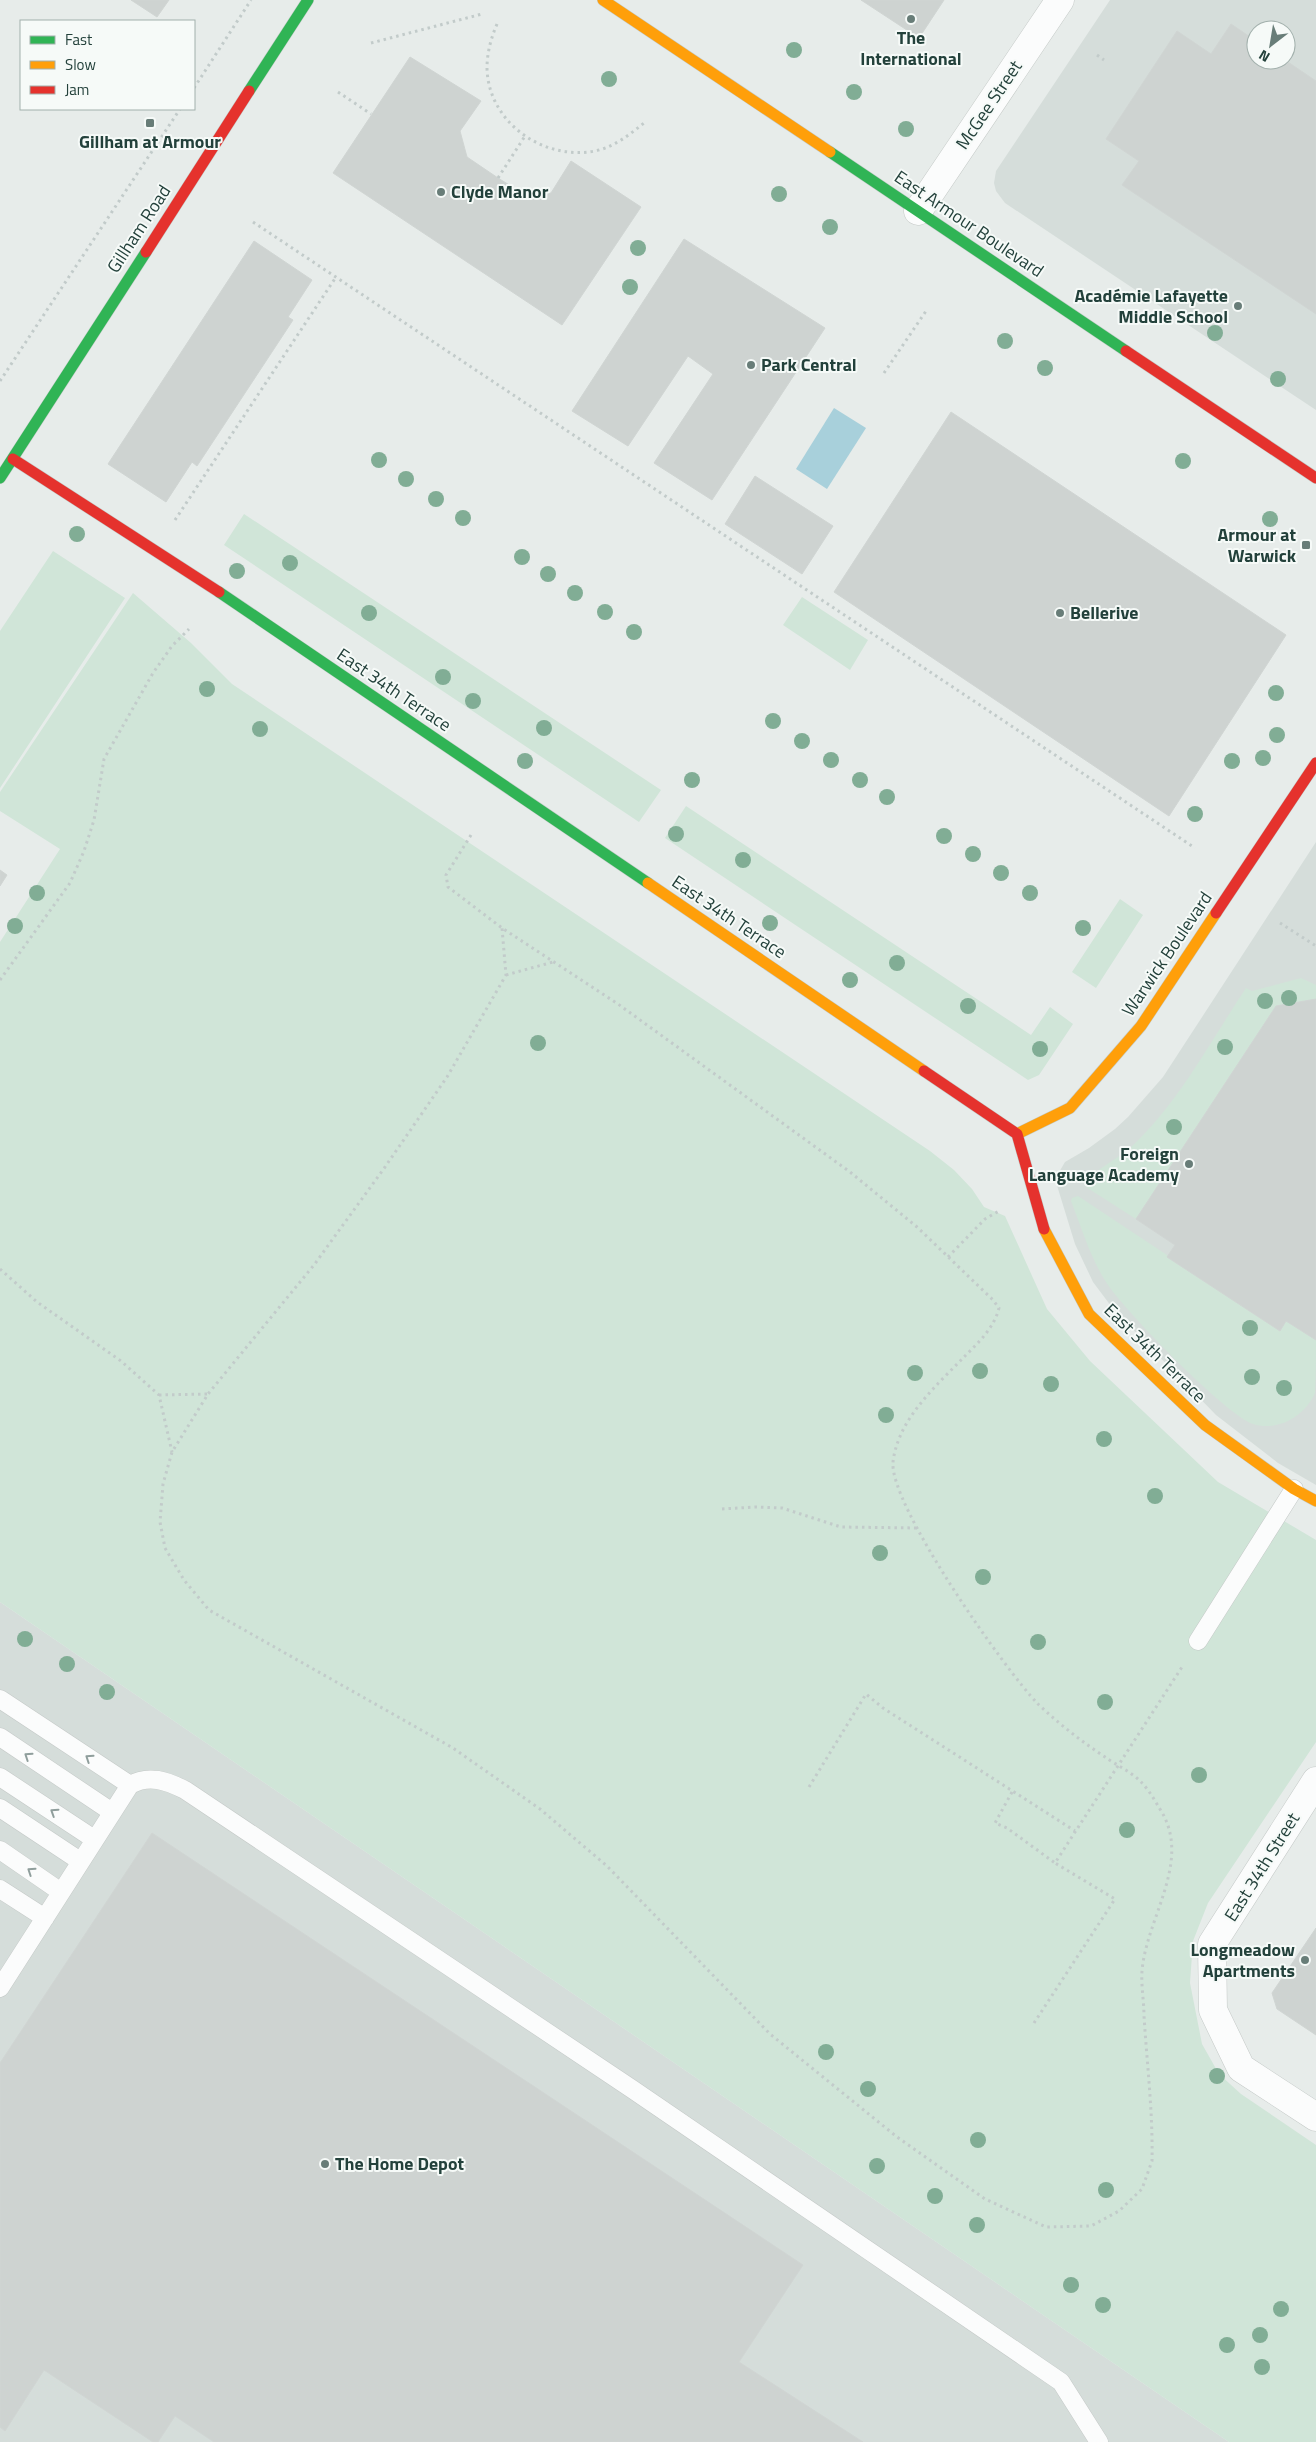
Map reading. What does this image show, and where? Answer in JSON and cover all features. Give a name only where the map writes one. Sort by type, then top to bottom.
[{"type":"street","name":"Gillham Road","points":[[0,478],[308,0]]},
{"type":"street","name":"East Armour Boulevard","points":[[603,0],[1316,478]]},
{"type":"street","name":"McGee Street","points":[[918,211],[1060,0]]},
{"type":"street","name":"East 34th Terrace","points":[[13,459],[215,589],[1017,1134],[1040,1222],[1090,1314],[1205,1425],[1294,1489],[1316,1501]]},
{"type":"street","name":"Warwick Boulevard","points":[[1017,1134],[1070,1108],[1141,1026],[1316,763]]},
{"type":"street","name":"East 34th Street","points":[[1316,1781],[1212,1944],[1213,2010],[1241,2068],[1316,2117]]},
{"type":"lane","points":[[1198,1641],[1294,1489]]},
{"type":"lane","points":[[0,1699],[130,1785]]},
{"type":"lane","points":[[0,1737],[112,1812]]},
{"type":"lane","points":[[0,1777],[94,1839]]},
{"type":"lane","points":[[0,1988],[130,1785],[139,1780],[150,1779],[168,1782],[185,1790],[640,2094],[1061,2382],[1099,2442]]},
{"type":"lane","points":[[0,1808],[80,1861]]},
{"type":"lane","points":[[0,1850],[61,1892]]},
{"type":"lane","points":[[0,1889],[45,1918]]},
{"type":"path","points":[[195,86],[252,0]]},
{"type":"path","points":[[371,43],[482,14]]},
{"type":"path","points":[[497,24],[487,56],[488,81],[501,113],[525,136],[544,146],[562,150],[595,151],[614,145],[644,123]]},
{"type":"path","points":[[1097,55],[1104,60]]},
{"type":"path","points":[[338,92],[371,114]]},
{"type":"path","points":[[0,381],[179,110]]},
{"type":"path","points":[[498,178],[525,136]]},
{"type":"path","points":[[253,222],[1195,848]]},
{"type":"path","points":[[175,520],[336,277]]},
{"type":"path","points":[[884,373],[926,311]]},
{"type":"path","points":[[0,980],[70,882],[84,852],[94,820],[104,759],[153,673],[172,646],[188,629]]},
{"type":"path","points":[[471,835],[446,875],[446,884],[502,928],[634,1015],[850,1172],[917,1227],[999,1308],[996,1318],[983,1339],[934,1387],[909,1419],[896,1443],[893,1466],[899,1490],[929,1553],[1005,1663],[1037,1703],[1076,1737],[1141,1782],[1164,1817],[1172,1842],[1168,1881],[1149,1938],[1142,1971],[1152,2161],[1142,2189],[1119,2211],[1091,2226],[1046,2228],[985,2199],[898,2137],[770,2034],[607,1866],[540,1809],[453,1748],[209,1610],[184,1580],[165,1548],[160,1522],[163,1484],[172,1452],[208,1394],[314,1265],[447,1077],[506,975],[502,928]]},
{"type":"path","points":[[1280,923],[1316,946]]},
{"type":"path","points":[[506,975],[553,962]]},
{"type":"path","points":[[948,1257],[985,1219],[999,1210]]},
{"type":"path","points":[[0,1269],[37,1302],[122,1361],[159,1395],[172,1452]]},
{"type":"path","points":[[159,1395],[208,1394]]},
{"type":"path","points":[[722,1509],[782,1508],[841,1527],[918,1528]]},
{"type":"path","points":[[1055,1863],[1198,1641]]},
{"type":"path","points":[[809,1787],[866,1694],[1012,1792],[1075,1831]]},
{"type":"path","points":[[1012,1792],[995,1823],[1007,1828],[1055,1863],[1115,1899],[1034,2022]]},
{"type":"shaded area","name":"Académie Lafayette Middle School","points":[[1110,0],[1316,0],[1316,410],[1005,203],[996,191],[994,183],[996,171]]},
{"type":"shaded area","name":"Foreign Language Academy","points":[[1316,842],[1316,1485],[1278,1463],[1216,1415],[1114,1310],[1093,1282],[1075,1244],[1055,1179],[1065,1162],[1089,1148],[1115,1129],[1163,1077]]},
{"type":"shaded area","name":"The Home Depot","points":[[0,1602],[1229,2442],[0,2442]]},
{"type":"green space","points":[[244,514],[661,790],[639,822],[224,545]]},
{"type":"green space","points":[[53,551],[125,598],[0,788],[0,631]]},
{"type":"green space","points":[[133,593],[191,643],[232,684],[930,1151],[954,1170],[972,1189],[984,1207],[1005,1216],[1047,1309],[1090,1361],[1218,1482],[1316,1540],[1316,1742],[1208,1903],[1193,1941],[1190,1983],[1202,2044],[1219,2074],[1241,2094],[1316,2145],[1316,2442],[1229,2442],[0,1602],[0,942],[60,849],[0,811],[0,792]]},
{"type":"green space","points":[[802,597],[868,640],[850,670],[783,625]]},
{"type":"green space","points":[[686,806],[1031,1035],[1050,1007],[1073,1024],[1039,1075],[1028,1080],[665,838]]},
{"type":"green space","points":[[1120,899],[1143,915],[1096,988],[1072,972]]},
{"type":"green space","points":[[1301,978],[1316,985],[1316,999],[1276,1006],[1136,1219],[1086,1187],[1085,1182],[1087,1179],[1130,1148],[1163,1112],[1192,1072],[1246,988],[1252,991]]},
{"type":"green space","points":[[1078,1196],[1280,1330],[1286,1321],[1316,1340],[1315,1393],[1305,1409],[1281,1424],[1262,1426],[1253,1424],[1240,1417],[1200,1383],[1134,1317],[1108,1285],[1092,1255],[1071,1201],[1072,1198]]},
{"type":"water","points":[[834,408],[866,428],[827,489],[796,469]]},
{"type":"building","points":[[131,0],[169,0],[157,17]]},
{"type":"building","name":"The International","points":[[861,0],[944,0],[919,38]]},
{"type":"building","points":[[1231,24],[1246,34],[1246,70],[1296,70],[1296,67],[1316,81],[1316,314],[1122,185],[1139,161],[1106,139],[1177,31],[1211,54]]},
{"type":"building","name":"Clyde Manor","points":[[410,57],[481,101],[460,131],[467,157],[498,178],[527,196],[551,193],[571,161],[641,207],[562,325],[333,173]]},
{"type":"building","name":"Park Central","points":[[684,239],[825,328],[712,500],[654,463],[713,374],[688,356],[628,446],[572,411]]},
{"type":"building","points":[[254,241],[312,280],[288,317],[293,320],[197,466],[192,462],[166,502],[108,464]]},
{"type":"building","name":"Bellerive","points":[[951,412],[1286,635],[1169,816],[834,592]]},
{"type":"building","points":[[755,476],[833,526],[802,574],[725,524]]},
{"type":"building","points":[[0,870],[7,875],[0,886]]},
{"type":"building","points":[[1316,999],[1316,1340],[1286,1321],[1280,1331],[1167,1257],[1175,1245],[1136,1219],[1276,1006]]},
{"type":"building","name":"The Home Depot","points":[[152,1833],[803,2265],[739,2362],[863,2442],[214,2442],[175,2416],[158,2442],[153,2442],[44,2370],[5,2431],[0,2427],[0,2063]]},
{"type":"building","name":"Longmeadow Apartments","points":[[1316,1928],[1316,2035],[1277,2009],[1272,1993]]},
{"type":"traffic: fast","points":[[249,91],[308,0]]},
{"type":"traffic: fast","points":[[830,152],[1126,351]]},
{"type":"traffic: fast","points":[[0,478],[146,252]]},
{"type":"traffic: fast","points":[[219,592],[648,883]]},
{"type":"traffic: slow","points":[[603,0],[830,152]]},
{"type":"traffic: slow","points":[[648,883],[924,1071]]},
{"type":"traffic: slow","points":[[1017,1134],[1070,1108],[1141,1026],[1216,913]]},
{"type":"traffic: slow","points":[[1044,1229],[1089,1314],[1205,1425],[1294,1489],[1316,1501]]},
{"type":"traffic: jam","points":[[146,252],[249,91]]},
{"type":"traffic: jam","points":[[1126,351],[1316,478]]},
{"type":"traffic: jam","points":[[13,459],[219,592]]},
{"type":"traffic: jam","points":[[1216,913],[1316,763]]},
{"type":"traffic: jam","points":[[924,1071],[1017,1134],[1044,1229]]},
{"type":"place","name":"The International","points":[[911,19]]},
{"type":"place","name":"Gillham at Armour","points":[[150,123]]},
{"type":"place","name":"Clyde Manor","points":[[441,192]]},
{"type":"place","name":"Académie Lafayette Middle School","points":[[1238,306]]},
{"type":"place","name":"Park Central","points":[[751,365]]},
{"type":"place","name":"Armour at Warwick","points":[[1306,545]]},
{"type":"place","name":"Bellerive","points":[[1060,613]]},
{"type":"place","name":"Foreign Language Academy","points":[[1189,1164]]},
{"type":"place","name":"Longmeadow Apartments","points":[[1305,1960]]},
{"type":"place","name":"The Home Depot","points":[[325,2164]]}]
